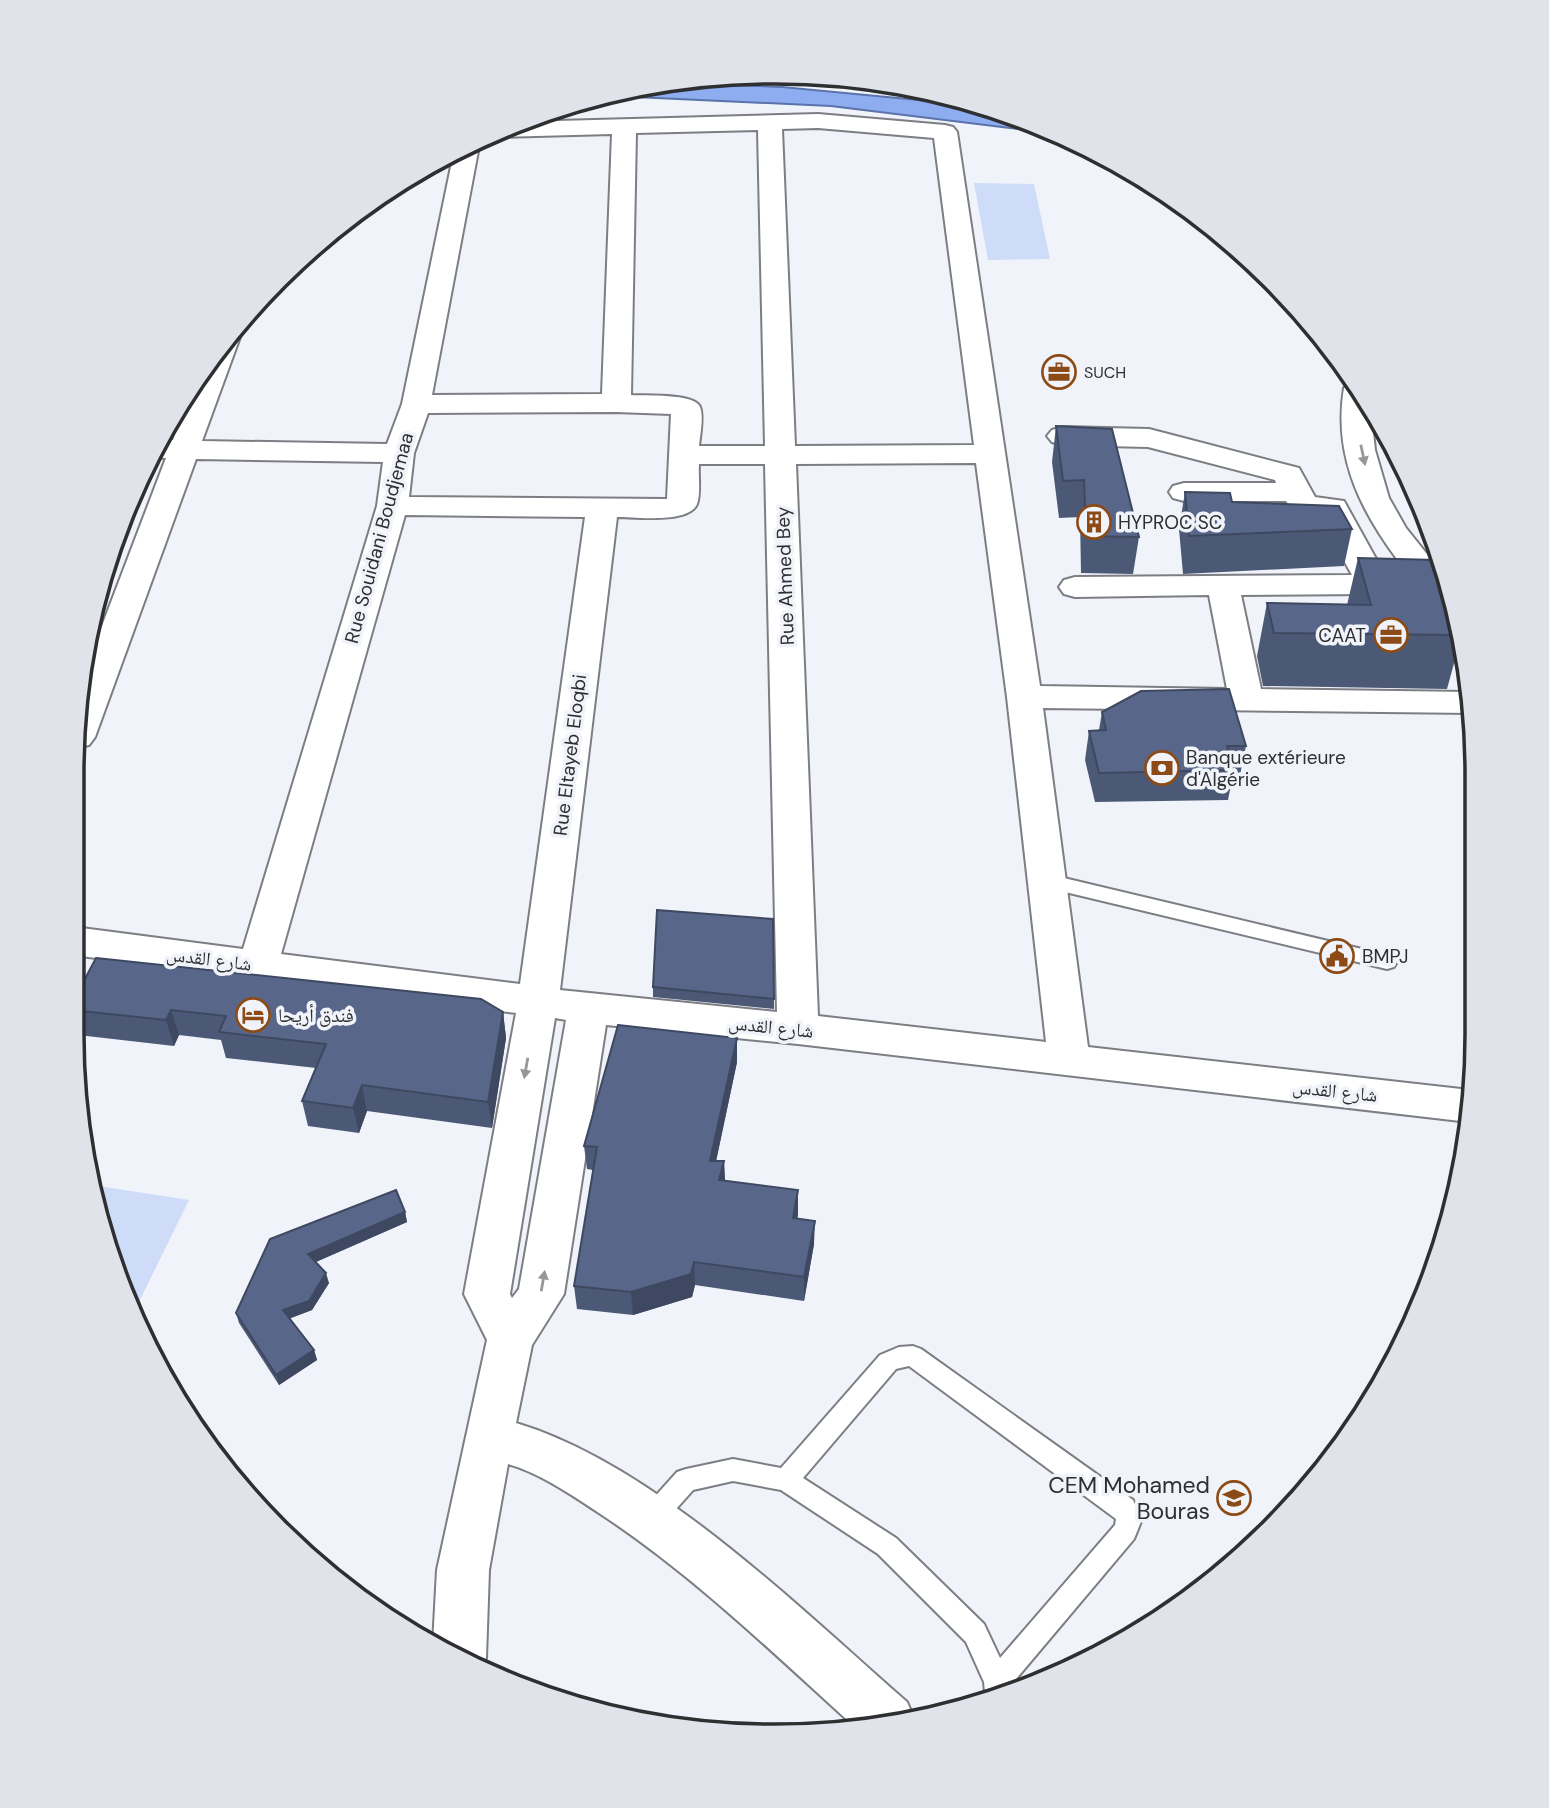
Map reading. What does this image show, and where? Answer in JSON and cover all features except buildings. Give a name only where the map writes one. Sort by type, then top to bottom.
[{"type":"highway","points":[[693,89],[870,100],[975,115]]},
{"type":"street","points":[[531,129],[818,121],[945,132],[1024,697],[1069,1061]]},
{"type":"street","name":"Rue Ahmed Bey","points":[[770,124],[782,455],[797,1029]]},
{"type":"street","points":[[616,403],[624,127]]},
{"type":"street","name":"Rue Souidani Boudjemaa","points":[[258,965],[392,506],[398,453],[415,404],[465,157]]},
{"type":"street","points":[[392,506],[602,509],[679,507],[682,503],[684,406],[616,403],[415,404]]},
{"type":"street","points":[[1358,405],[1357,427],[1365,467],[1379,510],[1439,589]]},
{"type":"street","points":[[88,703],[169,448],[189,410]]},
{"type":"street","points":[[1056,436],[1149,438],[1288,474],[1295,492],[1305,505],[1333,508],[1374,584],[1075,587]]},
{"type":"street","points":[[169,448],[398,453]]},
{"type":"street","points":[[684,455],[990,454]]},
{"type":"street","points":[[1184,492],[1295,492]]},
{"type":"street","name":"Rue Eltayeb Eloqbi","points":[[510,1340],[487,1294],[538,1001],[602,509]]},
{"type":"street","points":[[1223,586],[1246,700]]},
{"type":"street","points":[[1024,697],[1461,703]]},
{"type":"street","name":"شارع القدس","points":[[84,942],[588,1008],[797,1029],[1461,1105]]},
{"type":"street","points":[[459,1648],[463,1570],[489,1437],[510,1340],[541,1294],[588,1008]]},
{"type":"street","points":[[489,1437],[538,1452],[651,1519],[777,1623],[882,1715]]},
{"type":"lane","points":[[1047,881],[1387,962]]},
{"type":"lane","points":[[786,1480],[888,1362],[899,1357],[913,1356],[1124,1508],[1129,1519],[1125,1531],[1002,1685]]},
{"type":"lane","points":[[651,1519],[686,1480],[733,1470],[786,1480],[887,1545],[975,1633],[997,1687]]},
{"type":"shaded area","points":[[974,183],[1034,184],[1050,259],[988,260]]},
{"type":"shaded area","points":[[102,1186],[189,1200],[139,1302],[121,1255]]},
{"type":"place","name":"SUCH","points":[[1059,372]]},
{"type":"place","name":"HYPROC SC","points":[[1094,522]]},
{"type":"place","name":"CAAT","points":[[1391,635]]},
{"type":"place","name":"Banque extérieure d'Algérie","points":[[1162,768]]},
{"type":"place","name":"BMPJ","points":[[1337,956]]},
{"type":"place","name":"فندق أريحا","points":[[253,1015]]},
{"type":"place","name":"CEM Mohamed Bouras","points":[[1234,1498]]}]
